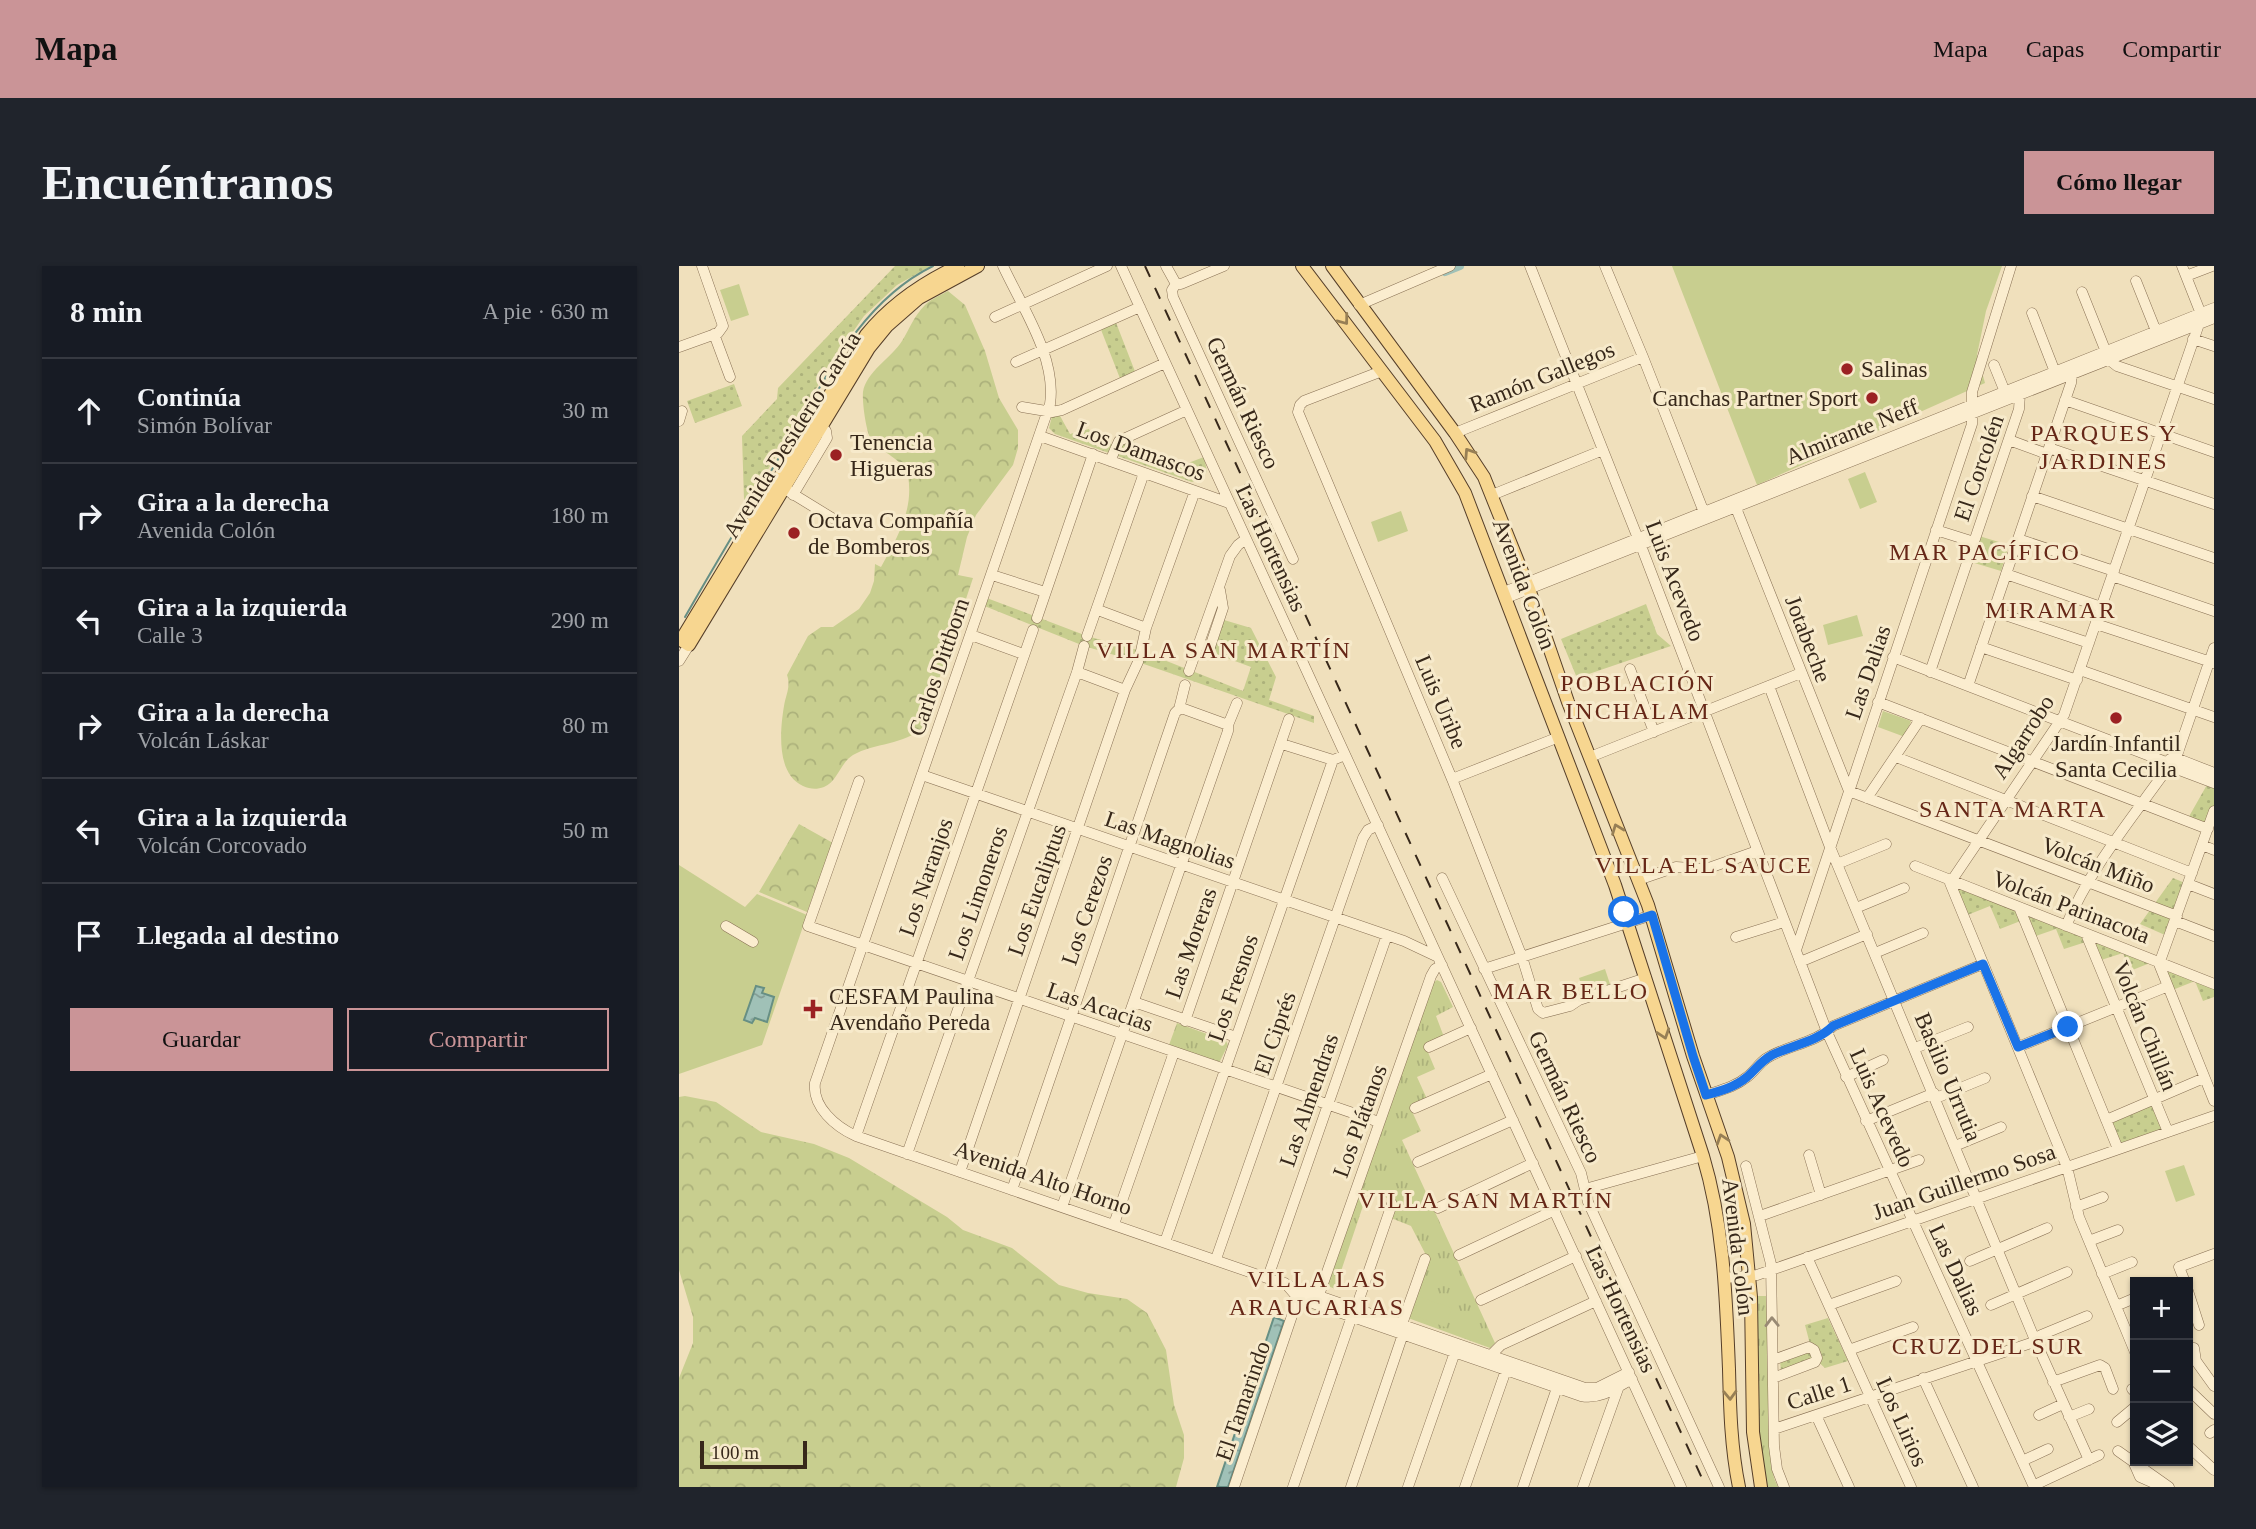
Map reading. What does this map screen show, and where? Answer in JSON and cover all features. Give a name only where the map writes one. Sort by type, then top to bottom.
[{"type":"main road","name":"Avenida Desiderio García","points":[[684,638],[759,520],[784,489],[830,401],[877,337],[917,294],[958,266]]},
{"type":"main road","name":"Avenida Desiderio García","points":[[917,294],[978,266]]},
{"type":"main road","name":"Avenida Colón","points":[[1302,266],[1435,441],[1454,471],[1472,508],[1628,923],[1703,1156],[1718,1223],[1725,1278],[1731,1426],[1739,1487]]},
{"type":"main road","name":"Avenida Colón","points":[[1332,266],[1455,433],[1475,462],[1492,495],[1652,915],[1693,1056],[1736,1188],[1750,1277],[1753,1432],[1761,1487]]},
{"type":"street","points":[[702,266],[722,320],[718,331],[730,377]]},
{"type":"street","name":"Carlos Dittborn","points":[[815,1083],[1048,411],[1051,381],[1042,350],[1003,266]]},
{"type":"street","points":[[995,317],[1107,266]]},
{"type":"street","name":"Las Hortensias","points":[[1121,266],[1378,825],[1421,922],[1425,942],[1440,961],[1681,1487]]},
{"type":"street","name":"Germán Riesco","points":[[1166,266],[1176,284],[1172,290],[1173,298],[1293,559]]},
{"type":"street","points":[[1176,284],[1183,284],[1224,266]]},
{"type":"street","points":[[1359,305],[1450,266]]},
{"type":"street","name":"Luis Acevedo","points":[[1530,266],[1827,1032],[1912,1221]]},
{"type":"street","points":[[1605,266],[1705,516]]},
{"type":"street","name":"Las Dalias","points":[[1795,951],[1972,424],[1971,397],[2011,266]]},
{"type":"street","points":[[2200,319],[2184,271],[2212,266]]},
{"type":"street","points":[[2136,281],[2156,331]]},
{"type":"street","points":[[2082,292],[2107,356],[2117,366],[2214,399]]},
{"type":"street","points":[[1016,362],[1140,307]]},
{"type":"street","name":"Almirante Neff","points":[[1972,408],[2020,394],[2072,369],[2200,319],[2214,308]]},
{"type":"street","points":[[2032,313],[2055,372]]},
{"type":"street","name":"Almirante Neff","points":[[2107,356],[2156,331],[2214,317]]},
{"type":"street","name":"Algarrobo","points":[[1950,880],[2064,715],[2200,319]]},
{"type":"street","points":[[679,347],[718,331]]},
{"type":"street","points":[[2193,339],[2214,346]]},
{"type":"street","name":"Ramón Gallegos","points":[[1455,433],[1643,357]]},
{"type":"street","points":[[1021,407],[1062,410],[1165,363]]},
{"type":"street","points":[[1994,365],[2005,392]]},
{"type":"street","points":[[1968,686],[2065,400],[2072,369]]},
{"type":"street","name":"Almirante Neff","points":[[1505,595],[1972,408],[2055,372],[2072,369]]},
{"type":"street","name":"Luis Uribe","points":[[1382,371],[1308,399],[1298,407],[1299,417],[1452,779],[1522,957],[1538,1009],[1543,1013],[1570,1006],[1579,1000],[1646,978]]},
{"type":"street","name":"El Corcolén","points":[[1930,672],[2009,440],[2020,405],[2020,394]]},
{"type":"street","points":[[2065,400],[2214,452]]},
{"type":"street","points":[[1110,461],[1120,440],[1187,410]]},
{"type":"street","name":"Los Damascos","points":[[1040,436],[1229,503]]},
{"type":"street","points":[[2009,440],[2214,504]]},
{"type":"street","points":[[1492,495],[1603,450]]},
{"type":"street","points":[[1037,618],[1093,454]]},
{"type":"street","name":"Los Limoneros","points":[[907,1154],[1077,672],[1085,641],[1144,473]]},
{"type":"street","points":[[784,489],[832,518]]},
{"type":"street","name":"Los Eucaliptus","points":[[960,1172],[1195,491]]},
{"type":"street","points":[[2032,496],[2214,558]]},
{"type":"street","name":"Jotabeche","points":[[1735,504],[1849,790]]},
{"type":"street","points":[[1936,530],[1974,542]]},
{"type":"street","points":[[1189,671],[1233,552],[1246,539]]},
{"type":"street","points":[[2018,539],[2214,611]]},
{"type":"street","points":[[2006,574],[2101,607]]},
{"type":"street","points":[[992,575],[1045,592]]},
{"type":"street","points":[[1098,610],[1146,628]]},
{"type":"street","points":[[1993,611],[2089,643]]},
{"type":"street","points":[[2096,624],[2212,663]]},
{"type":"street","name":"Los Naranjos","points":[[856,1136],[1033,631]]},
{"type":"street","points":[[971,635],[1023,654]]},
{"type":"street","name":"Avenida Desiderio García","points":[[679,661],[684,638]]},
{"type":"street","points":[[1981,647],[2214,716]]},
{"type":"street","points":[[2066,926],[2089,882],[2169,762],[2212,663],[2214,649]]},
{"type":"street","points":[[1893,657],[2169,762],[2214,783]]},
{"type":"street","points":[[1630,668],[1654,732]]},
{"type":"street","points":[[1077,672],[1125,690]]},
{"type":"street","points":[[1590,757],[1801,673]]},
{"type":"street","name":"Los Cerezos","points":[[1012,1190],[1129,846],[1179,709],[1185,685]]},
{"type":"street","name":"Basilio Urrutia","points":[[1769,686],[1837,864],[2035,1340],[2089,1460]]},
{"type":"street","points":[[1878,702],[2208,830]]},
{"type":"street","points":[[1062,1207],[1237,703]]},
{"type":"street","points":[[1179,709],[1224,722],[1227,726]]},
{"type":"street","points":[[1867,798],[1921,718]]},
{"type":"street","name":"Las Moreras","points":[[1185,1020],[1289,719]]},
{"type":"street","points":[[1452,779],[1559,737]]},
{"type":"street","points":[[1282,744],[1333,760],[1345,755]]},
{"type":"street","points":[[1896,757],[2192,873]]},
{"type":"street","name":"Los Fresnos","points":[[1165,1242],[1333,760]]},
{"type":"street","points":[[2169,762],[2214,773]]},
{"type":"street","name":"Las Magnolias","points":[[922,775],[1404,941],[1425,942]]},
{"type":"street","name":"Las Acacias","points":[[859,781],[808,926],[1379,1122]]},
{"type":"street","name":"Volcán Miño","points":[[1849,790],[2089,882],[2214,936]]},
{"type":"street","points":[[2214,811],[2159,962],[2166,987],[2214,1101]]},
{"type":"street","name":"El Ciprés","points":[[1216,1259],[1364,835],[1371,827],[1378,825]]},
{"type":"street","points":[[1837,864],[1886,844]]},
{"type":"street","points":[[2202,845],[2214,850]]},
{"type":"street","points":[[1638,880],[1676,867],[1706,869],[1758,851]]},
{"type":"street","name":"Volcán Parinacota","points":[[1915,866],[2214,984]]},
{"type":"street","name":"Germán Riesco","points":[[1442,878],[1581,1173],[1588,1202],[1719,1487]]},
{"type":"street","points":[[1950,880],[2067,1167],[2076,1208],[2102,1274],[2130,1333]]},
{"type":"street","points":[[2188,884],[2214,894]]},
{"type":"street","points":[[1856,908],[1904,888]]},
{"type":"street","points":[[2019,907],[2117,1149]]},
{"type":"street","points":[[1484,969],[1652,915]]},
{"type":"street","points":[[1736,937],[1784,922]]},
{"type":"street","points":[[726,926],[753,942]]},
{"type":"street","points":[[1875,953],[1923,933]]},
{"type":"street","points":[[1800,962],[1867,934]]},
{"type":"street","name":"Volcán Chillán","points":[[2086,934],[2168,1132]]},
{"type":"street","name":"Las Almendras","points":[[1268,1277],[1387,935]]},
{"type":"street","name":"Los Plátanos","points":[[1319,1295],[1431,976],[1440,961]]},
{"type":"street","points":[[1706,1095],[1729,1089],[1750,1075],[1758,1064],[1827,1032],[1833,1026],[1983,964]]},
{"type":"street","points":[[2018,1047],[2166,987]]},
{"type":"street","points":[[1133,1002],[1236,1037]]},
{"type":"street","points":[[1915,1048],[1968,1027]]},
{"type":"street","points":[[1429,1047],[1471,1028]]},
{"type":"street","points":[[1114,1224],[1174,1052]]},
{"type":"street","points":[[1846,1077],[1882,1060]]},
{"type":"street","points":[[1415,1108],[1492,1073]]},
{"type":"street","points":[[2106,1120],[2204,1078]]},
{"type":"street","points":[[1866,1121],[1985,1079]]},
{"type":"street","name":"Avenida Alto Horno","points":[[815,1083],[816,1097],[825,1112],[842,1129],[856,1136],[1268,1277],[1285,1283],[1300,1293],[1403,1329],[1491,1355],[1611,1407]]},
{"type":"street","name":"Juan Guillermo Sosa","points":[[1725,1278],[1750,1277],[2214,1116]]},
{"type":"street","points":[[1418,1162],[1513,1120]]},
{"type":"street","points":[[1955,1146],[2001,1127]]},
{"type":"street","points":[[1809,1155],[1821,1195]]},
{"type":"street","points":[[1585,1189],[1703,1156]]},
{"type":"street","points":[[1759,1212],[1821,1195],[1919,1160]]},
{"type":"street","points":[[1438,1208],[1533,1163]]},
{"type":"street","points":[[1746,1166],[1771,1270],[1774,1429],[1776,1462],[1784,1487]]},
{"type":"street","points":[[2076,1208],[2103,1197]]},
{"type":"street","points":[[1293,1487],[1392,1204]]},
{"type":"street","points":[[1459,1255],[1555,1210]]},
{"type":"street","name":"Las Dalias","points":[[1912,1221],[2035,1487]]},
{"type":"street","points":[[1970,1261],[2047,1228]]},
{"type":"street","points":[[2089,1241],[2118,1230]]},
{"type":"street","points":[[2183,1277],[2179,1267],[2214,1254]]},
{"type":"street","points":[[1481,1300],[1576,1256]]},
{"type":"street","name":"Los Lirios","points":[[1807,1257],[1911,1487]]},
{"type":"street","points":[[1351,1487],[1425,1259]]},
{"type":"street","points":[[2102,1274],[2132,1262]]},
{"type":"street","points":[[1991,1305],[2067,1272]]},
{"type":"street","points":[[1829,1305],[1896,1281]]},
{"type":"street","name":"Avenida Alto Horno","points":[[1300,1293],[1319,1295],[1354,1312]]},
{"type":"street","name":"El Tamarindo","points":[[1234,1487],[1300,1293]]},
{"type":"street","points":[[2116,1306],[2130,1300]]},
{"type":"street","points":[[1491,1355],[1501,1345],[1596,1301]]},
{"type":"street","points":[[2193,1306],[2199,1325]]},
{"type":"street","name":"Calle 1","points":[[1774,1429],[1977,1362],[2087,1316]]},
{"type":"street","points":[[1849,1350],[1913,1327]]},
{"type":"street","name":"Avenida Alto Horno","points":[[1403,1329],[1455,1352],[1506,1370],[1559,1383],[1591,1389],[1631,1375]]},
{"type":"street","points":[[1773,1360],[1809,1347],[1816,1353],[1817,1359],[1773,1378]]},
{"type":"street","points":[[2193,1355],[2194,1348]]},
{"type":"street","points":[[1408,1487],[1455,1352]]},
{"type":"street","points":[[2193,1363],[2214,1386]]},
{"type":"street","points":[[2053,1382],[2100,1365],[2105,1368],[2113,1389]]},
{"type":"street","points":[[1465,1487],[1506,1370]]},
{"type":"street","points":[[1590,1397],[1602,1395],[1619,1386],[1631,1375]]},
{"type":"street","points":[[1923,1378],[1973,1487]]},
{"type":"street","points":[[1523,1487],[1559,1383]]},
{"type":"street","points":[[1583,1487],[1619,1386]]},
{"type":"street","points":[[2193,1394],[2214,1414]]},
{"type":"street","points":[[2039,1415],[2063,1404]]},
{"type":"street","points":[[2070,1418],[2089,1409]]},
{"type":"street","points":[[2117,1422],[2130,1413]]},
{"type":"street","points":[[1816,1415],[1849,1487]]},
{"type":"street","points":[[2022,1461],[2048,1449]]},
{"type":"street","points":[[2118,1451],[2130,1459]]},
{"type":"street","points":[[2193,1453],[2214,1471]]},
{"type":"street","points":[[2035,1487],[2099,1455]]},
{"type":"street","points":[[2135,1466],[2140,1477],[2163,1487]]},
{"type":"street","points":[[2140,1466],[2169,1487]]},
{"type":"green space","points":[[895,266],[931,266],[897,285],[864,316],[832,362],[748,503],[744,500],[742,436],[777,399],[778,388]]},
{"type":"green space","name":"Salinas","points":[[1672,266],[2002,266],[1986,311],[1977,355],[1985,383],[1757,485]]},
{"type":"green space","points":[[739,284],[749,315],[731,321],[720,290]]},
{"type":"green space","points":[[948,291],[965,305],[985,351],[999,398],[1018,430],[1018,448],[1013,465],[976,515],[967,537],[958,575],[973,578],[923,727],[898,741],[853,755],[829,784],[818,789],[808,788],[794,780],[784,762],[781,739],[788,687],[787,675],[808,636],[821,627],[833,627],[859,609],[870,593],[875,564],[881,567],[898,534],[909,500],[906,470],[875,444],[869,435],[863,392],[869,378],[898,347],[921,309]]},
{"type":"green space","points":[[1113,315],[1136,374],[1121,381],[1098,322]]},
{"type":"green space","points":[[734,384],[742,406],[695,423],[687,401]]},
{"type":"green space","points":[[1059,414],[1070,434],[1089,429],[1097,447],[1110,443],[1114,446],[1132,437],[1142,460],[1159,453],[1167,471],[1204,457],[1207,471],[1203,478],[1192,482],[1055,434],[1049,428],[1052,416]]},
{"type":"green space","points":[[1865,472],[1877,502],[1860,509],[1848,479]]},
{"type":"green space","points":[[1401,511],[1408,531],[1378,542],[1371,522]]},
{"type":"green space","points":[[1979,536],[2009,545],[2001,571],[1971,562]]},
{"type":"green space","points":[[984,597],[1087,636],[1141,651],[1243,691],[1251,667],[1213,653],[1224,620],[1251,628],[1276,677],[1269,700],[1314,716],[1314,723],[1084,646],[982,605]]},
{"type":"green space","points":[[1646,604],[1657,634],[1671,646],[1577,678],[1561,639]]},
{"type":"green space","points":[[1857,615],[1863,636],[1828,645],[1823,625]]},
{"type":"green space","points":[[1883,711],[1911,721],[1905,737],[1878,727]]},
{"type":"green space","points":[[2208,783],[2214,785],[2214,808],[2207,828],[2187,820]]},
{"type":"green space","points":[[799,824],[833,843],[807,912],[759,892]]},
{"type":"green space","points":[[679,865],[745,907],[757,894],[807,915],[762,1045],[679,1074]]},
{"type":"green space","points":[[2173,878],[2185,883],[2165,935],[2140,924]]},
{"type":"green space","points":[[1952,884],[2018,908],[2023,920],[2000,929],[1990,906],[1965,916]]},
{"type":"green space","points":[[2021,909],[2086,934],[2089,941],[2064,949],[2056,929],[2033,937]]},
{"type":"green space","points":[[2088,935],[2155,961],[2130,971],[2123,953],[2098,961]]},
{"type":"green space","points":[[2160,964],[2214,985],[2214,997],[2203,1001],[2195,981],[2170,991]]},
{"type":"green space","points":[[1605,969],[1610,984],[1584,993],[1579,978]]},
{"type":"green space","points":[[1437,980],[1441,982],[1453,1007],[1436,1016],[1444,1037],[1425,1045],[1435,1069],[1417,1077],[1427,1099],[1410,1107],[1421,1131],[1402,1140],[1495,1343],[1490,1348],[1408,1318],[1428,1259],[1411,1226],[1391,1218],[1396,1201],[1368,1191],[1335,1289],[1326,1285],[1433,983]]},
{"type":"green space","points":[[1177,1023],[1226,1041],[1228,1045],[1219,1063],[1169,1045]]},
{"type":"green space","points":[[679,1097],[716,1102],[761,1132],[814,1144],[849,1158],[947,1217],[963,1230],[1012,1248],[1059,1285],[1127,1299],[1147,1313],[1166,1350],[1174,1405],[1184,1435],[1184,1458],[1176,1487],[679,1487],[679,1378],[693,1343],[693,1317],[679,1270]]},
{"type":"green space","points":[[2153,1101],[2166,1131],[2118,1147],[2108,1120]]},
{"type":"green space","points":[[2184,1165],[2195,1195],[2176,1202],[2165,1171]]},
{"type":"green space","points":[[1757,1296],[1768,1296],[1770,1448],[1774,1478],[1778,1487],[1766,1487],[1758,1443]]},
{"type":"green space","points":[[1420,1297],[1452,1308],[1445,1327],[1413,1315]]},
{"type":"green space","points":[[1828,1318],[1848,1361],[1825,1368],[1815,1359],[1781,1371],[1780,1361],[1811,1348],[1805,1325]]},
{"type":"water","points":[[756,986],[764,988],[762,993],[774,997],[767,1022],[755,1018],[752,1023],[744,1020]]},
{"type":"water","points":[[1274,1317],[1284,1321],[1228,1487],[1217,1487]]},
{"type":"waterway","points":[[685,617],[845,347],[884,301],[933,266]]},
{"type":"waterway","points":[[1445,272],[1460,266]]},
{"type":"railway","points":[[1145,266],[1706,1487]]},
{"type":"place","name":"Salinas","points":[[1847,369]]},
{"type":"place","name":"Canchas Partner Sport","points":[[1872,398]]},
{"type":"place","name":"Tenencia Higueras","points":[[836,455]]},
{"type":"place","name":"Octava Compañía de Bomberos","points":[[794,533]]},
{"type":"place","name":"Jardín Infantil Santa Cecilia","points":[[2116,718]]},
{"type":"place","name":"CESFAM Paulina Avendaño Pereda","points":[[813,1009]]},
{"type":"district","name":"PARQUES Y JARDINES","points":[[2104,447]]},
{"type":"district","name":"MAR PACÍFICO","points":[[1985,552]]},
{"type":"district","name":"MIRAMAR","points":[[2051,610]]},
{"type":"district","name":"VILLA SAN MARTÍN","points":[[1224,650]]},
{"type":"district","name":"POBLACIÓN INCHALAM","points":[[1638,697]]},
{"type":"district","name":"SANTA MARTA","points":[[2013,809]]},
{"type":"district","name":"VILLA EL SAUCE","points":[[1704,865]]},
{"type":"district","name":"MAR BELLO","points":[[1571,991]]},
{"type":"district","name":"VILLA SAN MARTÍN","points":[[1486,1200]]},
{"type":"district","name":"VILLA LAS ARAUCARIAS","points":[[1317,1293]]},
{"type":"district","name":"CRUZ DEL SUR","points":[[1988,1346]]},
{"type":"route","points":[[1624,912],[1628,923],[1652,915],[1706,1095],[1729,1089],[1750,1075],[1758,1064],[1767,1058],[1822,1036],[1833,1026],[1983,964],[2018,1047],[2068,1027]]}]
